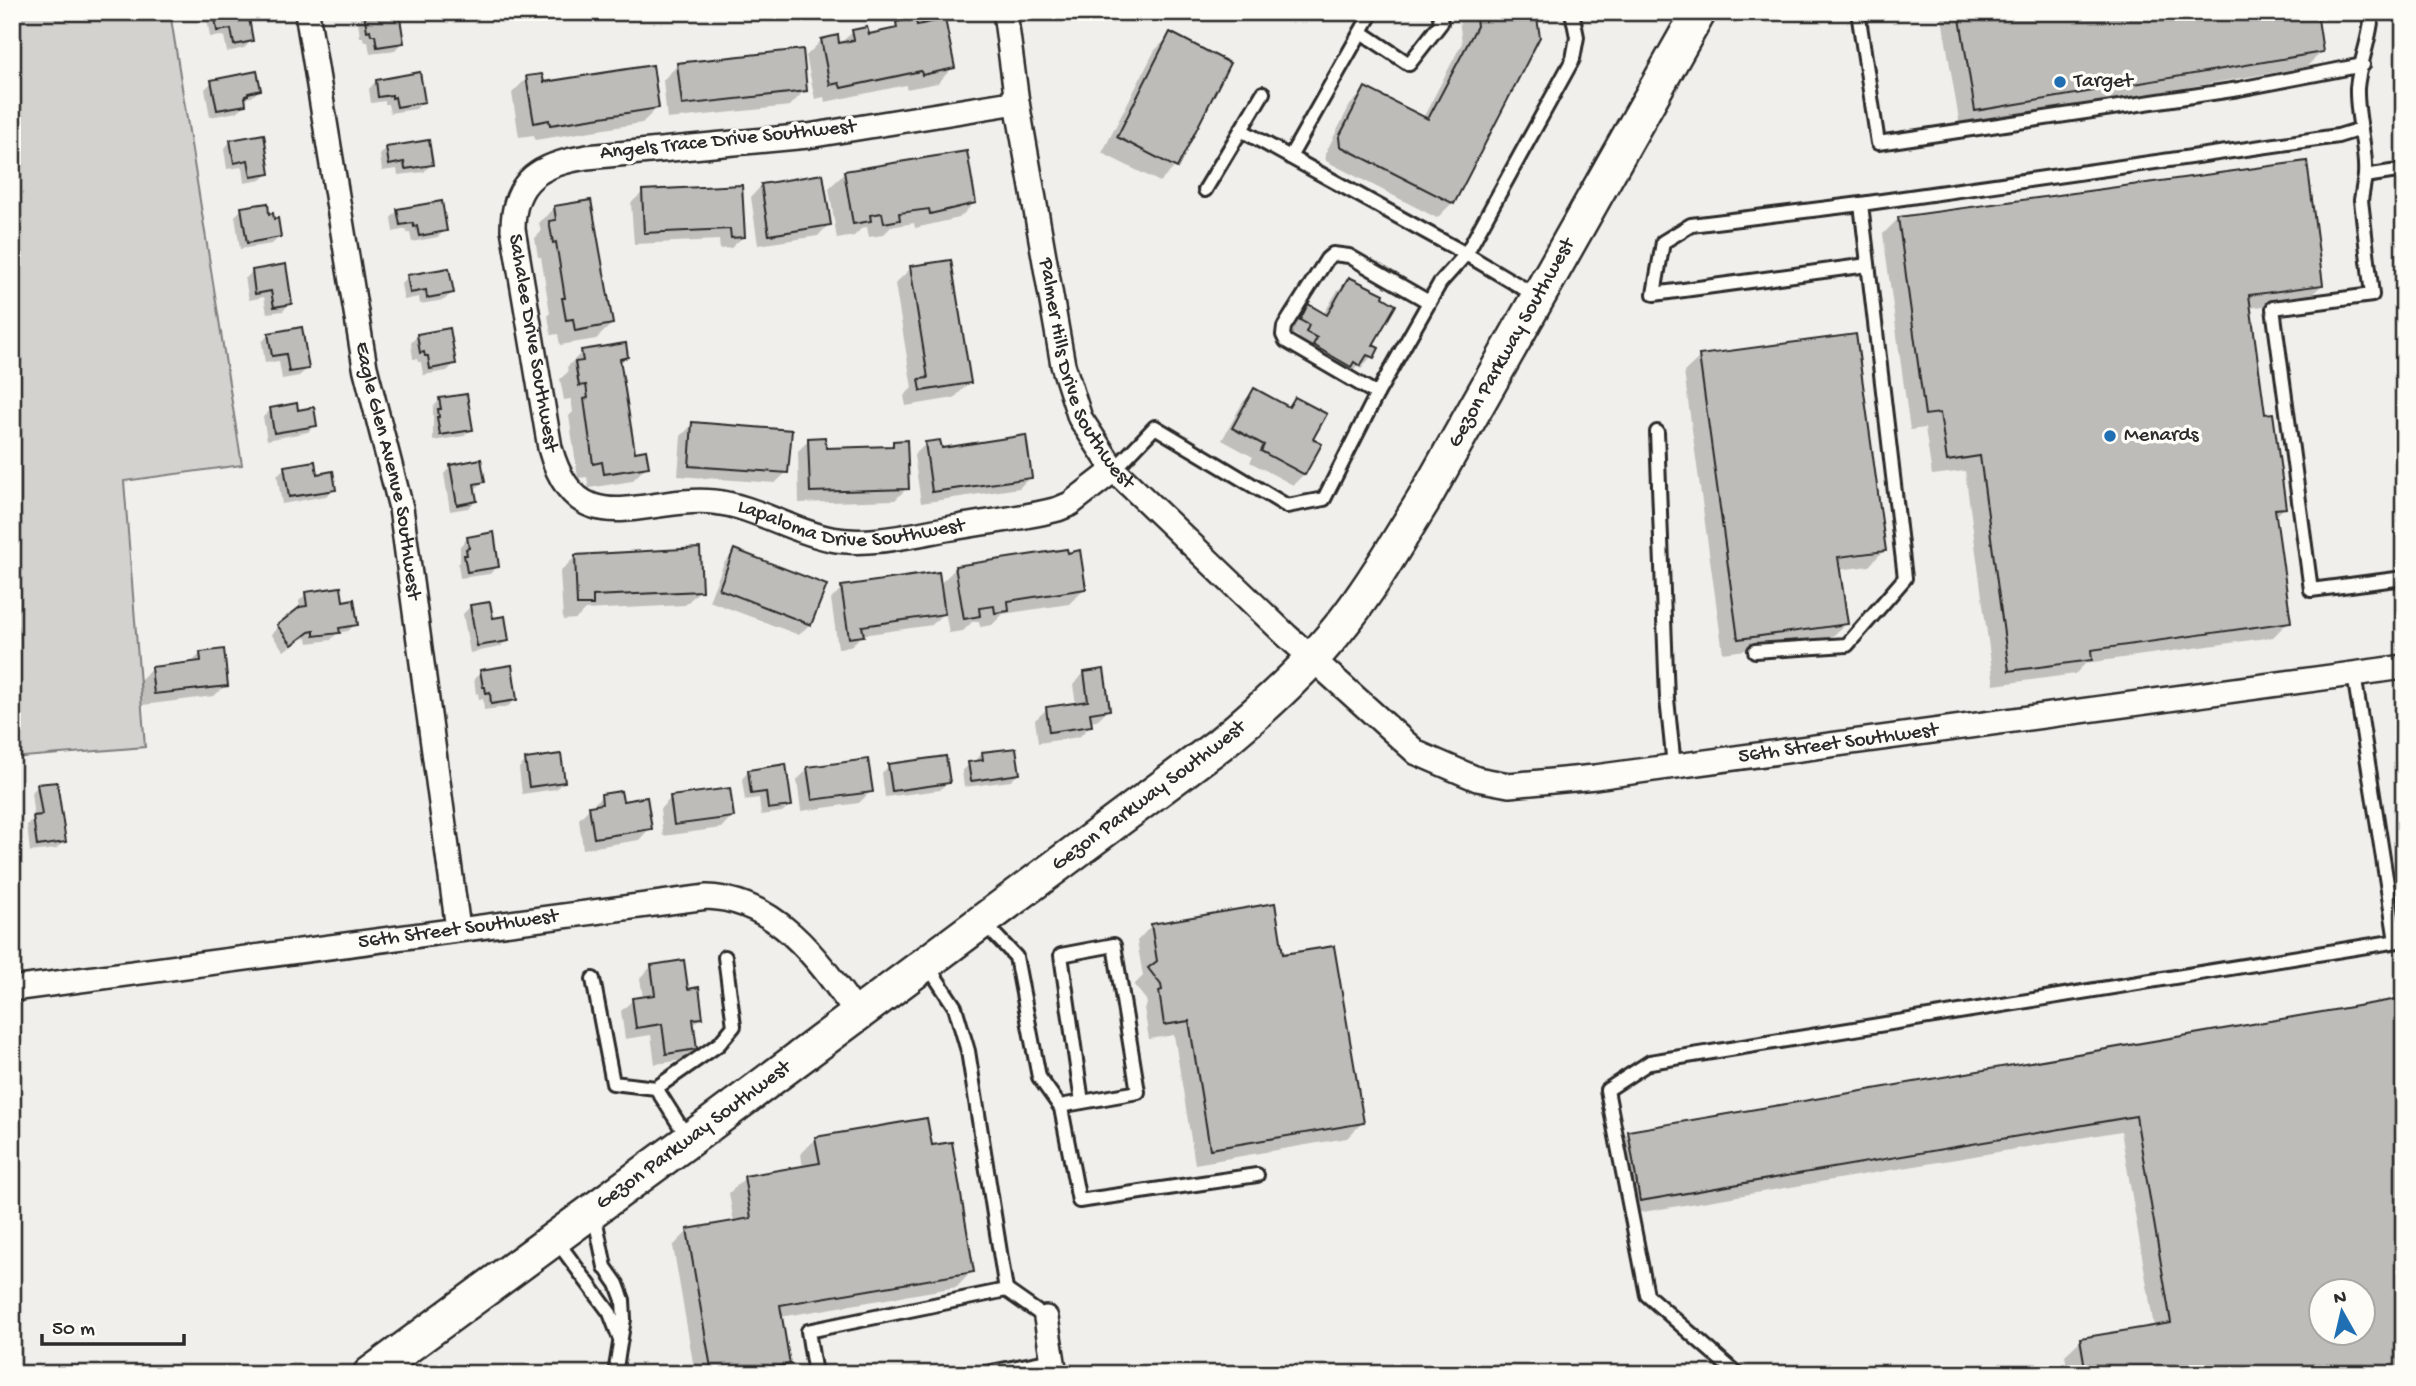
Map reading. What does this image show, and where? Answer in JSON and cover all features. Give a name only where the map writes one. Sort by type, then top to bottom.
[{"type":"main road","name":"Gezon Parkway Southwest","points":[[370,1374],[1220,744],[1256,714],[1313,657],[1346,620],[1423,501],[1699,12]]},
{"type":"street","name":"Eagle Glen Avenue Southwest","points":[[307,12],[365,367],[401,508],[458,929]]},
{"type":"street","name":"Palmer Hills Drive Southwest","points":[[1005,12],[1017,102],[1063,365],[1080,418],[1114,470],[1287,636],[1313,657]]},
{"type":"street","name":"Angels Trace Drive Southwest","points":[[527,182],[558,162],[587,157],[808,136],[1017,102]]},
{"type":"street","name":"Sahalee Drive Southwest","points":[[527,182],[514,209],[515,243],[550,448],[561,478],[579,499]]},
{"type":"street","name":"Lapaloma Drive Southwest","points":[[579,499],[599,508],[621,511],[695,502],[722,503],[818,536],[861,542],[1058,509],[1070,504],[1114,470]]},
{"type":"street","name":"56th Street Southwest","points":[[1313,657],[1418,753],[1477,779],[1508,785],[1674,766],[2404,667]]},
{"type":"street","name":"56th Street Southwest","points":[[12,989],[694,897],[720,897],[762,911],[786,928],[822,965],[857,1014]]},
{"type":"street","points":[[1046,1318],[1054,1367]]},
{"type":"lane","points":[[1290,157],[1372,12]]},
{"type":"lane","points":[[1361,32],[1409,64],[1441,23],[1440,12]]},
{"type":"lane","points":[[1114,470],[1155,427],[1287,506],[1324,499],[1377,394],[1429,302],[1465,254],[1573,59],[1577,37],[1572,12]]},
{"type":"lane","points":[[1858,12],[1878,143],[2239,89],[2362,65]]},
{"type":"lane","points":[[2372,12],[2371,32],[2357,86],[2365,160],[2361,200],[2372,295],[2273,308],[2311,590],[2404,578]]},
{"type":"lane","points":[[1205,190],[1263,93]]},
{"type":"lane","points":[[1241,130],[1538,297]]},
{"type":"lane","points":[[1868,265],[1654,294],[1663,242],[1691,226],[2338,136],[2361,130]]},
{"type":"lane","points":[[2365,176],[2404,170]]},
{"type":"lane","points":[[1755,651],[1847,645],[1905,578],[1861,204]]},
{"type":"lane","points":[[1377,394],[1286,341],[1283,335],[1284,327],[1326,259],[1333,254],[1349,256],[1429,302]]},
{"type":"lane","points":[[1657,432],[1667,699],[1674,766]]},
{"type":"lane","points":[[1737,1374],[1647,1295],[1607,1090],[1650,1062],[2400,941],[2354,674]]},
{"type":"lane","points":[[981,921],[1016,957],[1040,1077],[1060,1106],[1079,1201],[1257,1175]]},
{"type":"lane","points":[[1060,1106],[1138,1092],[1114,945],[1060,955],[1082,1102]]},
{"type":"lane","points":[[593,979],[613,1083],[656,1088],[719,1045],[734,1026],[725,957]]},
{"type":"lane","points":[[926,962],[955,1007],[968,1052],[1006,1290],[1046,1318]]},
{"type":"lane","points":[[656,1088],[689,1140]]},
{"type":"lane","points":[[593,1211],[605,1267],[617,1284],[623,1300],[624,1319],[615,1374]]},
{"type":"lane","points":[[555,1239],[610,1313],[620,1339]]},
{"type":"lane","points":[[815,1374],[808,1331],[1006,1290]]},
{"type":"lane","points":[[981,1374],[1054,1367]]},
{"type":"shaded area","points":[[12,12],[170,12],[242,465],[124,481],[145,747],[12,758]]},
{"type":"building","points":[[214,12],[248,12],[253,41],[234,45],[231,29],[217,31]]},
{"type":"building","points":[[364,12],[399,12],[404,43],[377,47],[375,35],[371,35],[370,30],[367,31]]},
{"type":"building","points":[[1475,12],[1536,12],[1540,37],[1454,204],[1340,146],[1339,137],[1365,87],[1428,119],[1477,26]]},
{"type":"building","name":"Target","points":[[1959,12],[2317,12],[2323,52],[1975,111]]},
{"type":"building","points":[[915,18],[917,25],[945,19],[955,68],[922,75],[921,71],[841,88],[839,83],[830,85],[821,39],[838,35],[839,43],[854,40],[852,30],[867,27],[869,34],[897,28],[896,22]]},
{"type":"building","points":[[1170,32],[1230,63],[1177,168],[1117,137]]},
{"type":"building","points":[[803,49],[807,91],[682,105],[677,63]]},
{"type":"building","points":[[653,65],[659,108],[550,125],[549,120],[534,123],[526,76],[542,74],[544,82]]},
{"type":"building","points":[[257,71],[261,90],[245,96],[246,105],[217,110],[211,80]]},
{"type":"building","points":[[420,72],[425,102],[397,107],[392,95],[378,97],[376,80]]},
{"type":"building","points":[[264,134],[270,174],[251,177],[248,160],[234,163],[230,140]]},
{"type":"building","points":[[429,140],[433,165],[405,169],[404,162],[389,165],[386,147]]},
{"type":"building","points":[[967,151],[976,203],[930,214],[929,209],[899,213],[900,220],[884,223],[882,213],[870,215],[871,221],[853,224],[844,171]]},
{"type":"building","name":"Menards","points":[[2307,161],[2323,285],[2249,295],[2265,414],[2273,413],[2286,508],[2275,509],[2291,622],[2091,650],[2092,660],[2009,671],[1980,456],[1947,461],[1940,413],[1925,415],[1898,217]]},
{"type":"building","points":[[823,174],[831,225],[769,235],[761,184]]},
{"type":"building","points":[[742,185],[745,237],[731,238],[730,229],[644,233],[642,190]]},
{"type":"building","points":[[591,200],[613,324],[575,331],[573,319],[566,320],[556,242],[553,243],[549,221],[556,220],[554,206]]},
{"type":"building","points":[[442,201],[447,231],[419,236],[417,226],[414,227],[413,223],[400,225],[397,209]]},
{"type":"building","points":[[268,203],[269,214],[273,213],[274,219],[278,218],[281,237],[247,243],[241,207]]},
{"type":"building","points":[[951,260],[971,383],[921,391],[919,379],[928,378],[910,266]]},
{"type":"building","points":[[286,264],[292,304],[274,307],[271,291],[255,294],[252,270]]},
{"type":"building","points":[[449,268],[454,293],[427,298],[426,290],[410,293],[407,275]]},
{"type":"building","points":[[1349,277],[1384,294],[1383,297],[1396,305],[1373,345],[1379,348],[1374,358],[1367,355],[1360,366],[1354,362],[1351,367],[1313,345],[1317,338],[1306,332],[1309,325],[1300,320],[1308,304],[1327,315]]},
{"type":"building","points":[[302,327],[309,369],[289,372],[286,354],[272,356],[268,333]]},
{"type":"building","points":[[450,328],[456,364],[430,369],[428,356],[425,356],[424,352],[420,353],[417,334]]},
{"type":"building","points":[[1856,334],[1886,551],[1838,557],[1848,624],[1738,639],[1699,355]]},
{"type":"building","points":[[626,343],[628,357],[620,359],[635,452],[646,450],[649,467],[604,474],[602,462],[593,464],[584,399],[588,398],[586,385],[579,386],[575,362],[583,361],[581,350]]},
{"type":"building","points":[[1254,388],[1289,407],[1295,397],[1327,414],[1313,439],[1322,444],[1305,475],[1261,451],[1264,445],[1232,428]]},
{"type":"building","points":[[467,394],[473,430],[440,435],[437,417],[438,409],[441,409],[439,398]]},
{"type":"building","points":[[297,403],[298,410],[314,407],[317,426],[274,433],[270,408]]},
{"type":"building","points":[[692,422],[792,430],[788,473],[689,466]]},
{"type":"building","points":[[1026,435],[1032,478],[932,492],[925,442],[940,440],[942,448]]},
{"type":"building","points":[[825,437],[826,448],[893,446],[893,441],[907,440],[909,489],[810,492],[808,438]]},
{"type":"building","points":[[481,459],[485,482],[474,484],[477,501],[457,505],[450,465]]},
{"type":"building","points":[[315,461],[317,474],[333,471],[336,490],[289,497],[284,466]]},
{"type":"building","points":[[494,532],[499,567],[467,572],[464,555],[467,555],[466,549],[469,548],[467,537]]},
{"type":"building","points":[[700,548],[702,591],[593,596],[593,605],[577,605],[575,555]]},
{"type":"building","points":[[734,549],[827,585],[811,625],[719,589]]},
{"type":"building","points":[[1067,549],[1068,553],[1080,550],[1086,589],[1008,601],[1009,611],[995,613],[994,606],[979,608],[980,616],[964,619],[955,566]]},
{"type":"building","points":[[939,572],[945,614],[862,626],[864,636],[849,638],[841,586]]},
{"type":"building","points":[[341,587],[343,601],[354,599],[358,625],[339,628],[340,633],[314,636],[314,631],[309,632],[292,645],[277,625],[300,607],[307,606],[305,592]]},
{"type":"building","points":[[490,602],[493,618],[505,616],[509,641],[477,646],[470,605]]},
{"type":"building","points":[[224,649],[228,686],[154,694],[151,667],[201,661],[200,652]]},
{"type":"building","points":[[512,665],[517,700],[491,704],[490,692],[486,693],[483,687],[480,670]]},
{"type":"building","points":[[1104,669],[1110,710],[1090,713],[1092,726],[1049,732],[1046,707],[1088,701],[1084,672]]},
{"type":"building","points":[[1016,748],[1020,774],[971,781],[968,762],[983,760],[982,752]]},
{"type":"building","points":[[561,754],[565,782],[529,787],[525,759]]},
{"type":"building","points":[[946,756],[950,783],[892,791],[888,764]]},
{"type":"building","points":[[868,759],[873,792],[812,800],[807,767]]},
{"type":"building","points":[[786,764],[792,806],[768,809],[766,792],[751,794],[748,770]]},
{"type":"building","points":[[57,782],[66,842],[37,846],[33,816],[42,815],[37,784]]},
{"type":"building","points":[[730,788],[734,817],[674,825],[670,796]]},
{"type":"building","points":[[621,791],[623,801],[647,797],[652,829],[594,838],[589,806],[602,804],[601,794]]},
{"type":"building","points":[[1275,903],[1283,954],[1334,946],[1364,1123],[1210,1149],[1189,1021],[1164,1025],[1159,991],[1162,990],[1161,985],[1148,968],[1157,961],[1151,924]]},
{"type":"building","points":[[684,960],[688,989],[699,987],[703,1018],[693,1019],[697,1049],[666,1054],[662,1024],[636,1028],[632,998],[655,995],[651,965]]},
{"type":"building","points":[[2404,998],[2404,1374],[2086,1374],[2080,1338],[2171,1323],[2136,1116],[1640,1201],[1628,1131]]},
{"type":"building","points":[[927,1118],[932,1145],[952,1142],[974,1272],[780,1305],[790,1364],[733,1374],[712,1374],[687,1229],[751,1218],[744,1176],[820,1163],[815,1137]]},
{"type":"place","name":"Target","points":[[2060,82]]},
{"type":"place","name":"Menards","points":[[2110,436]]}]
